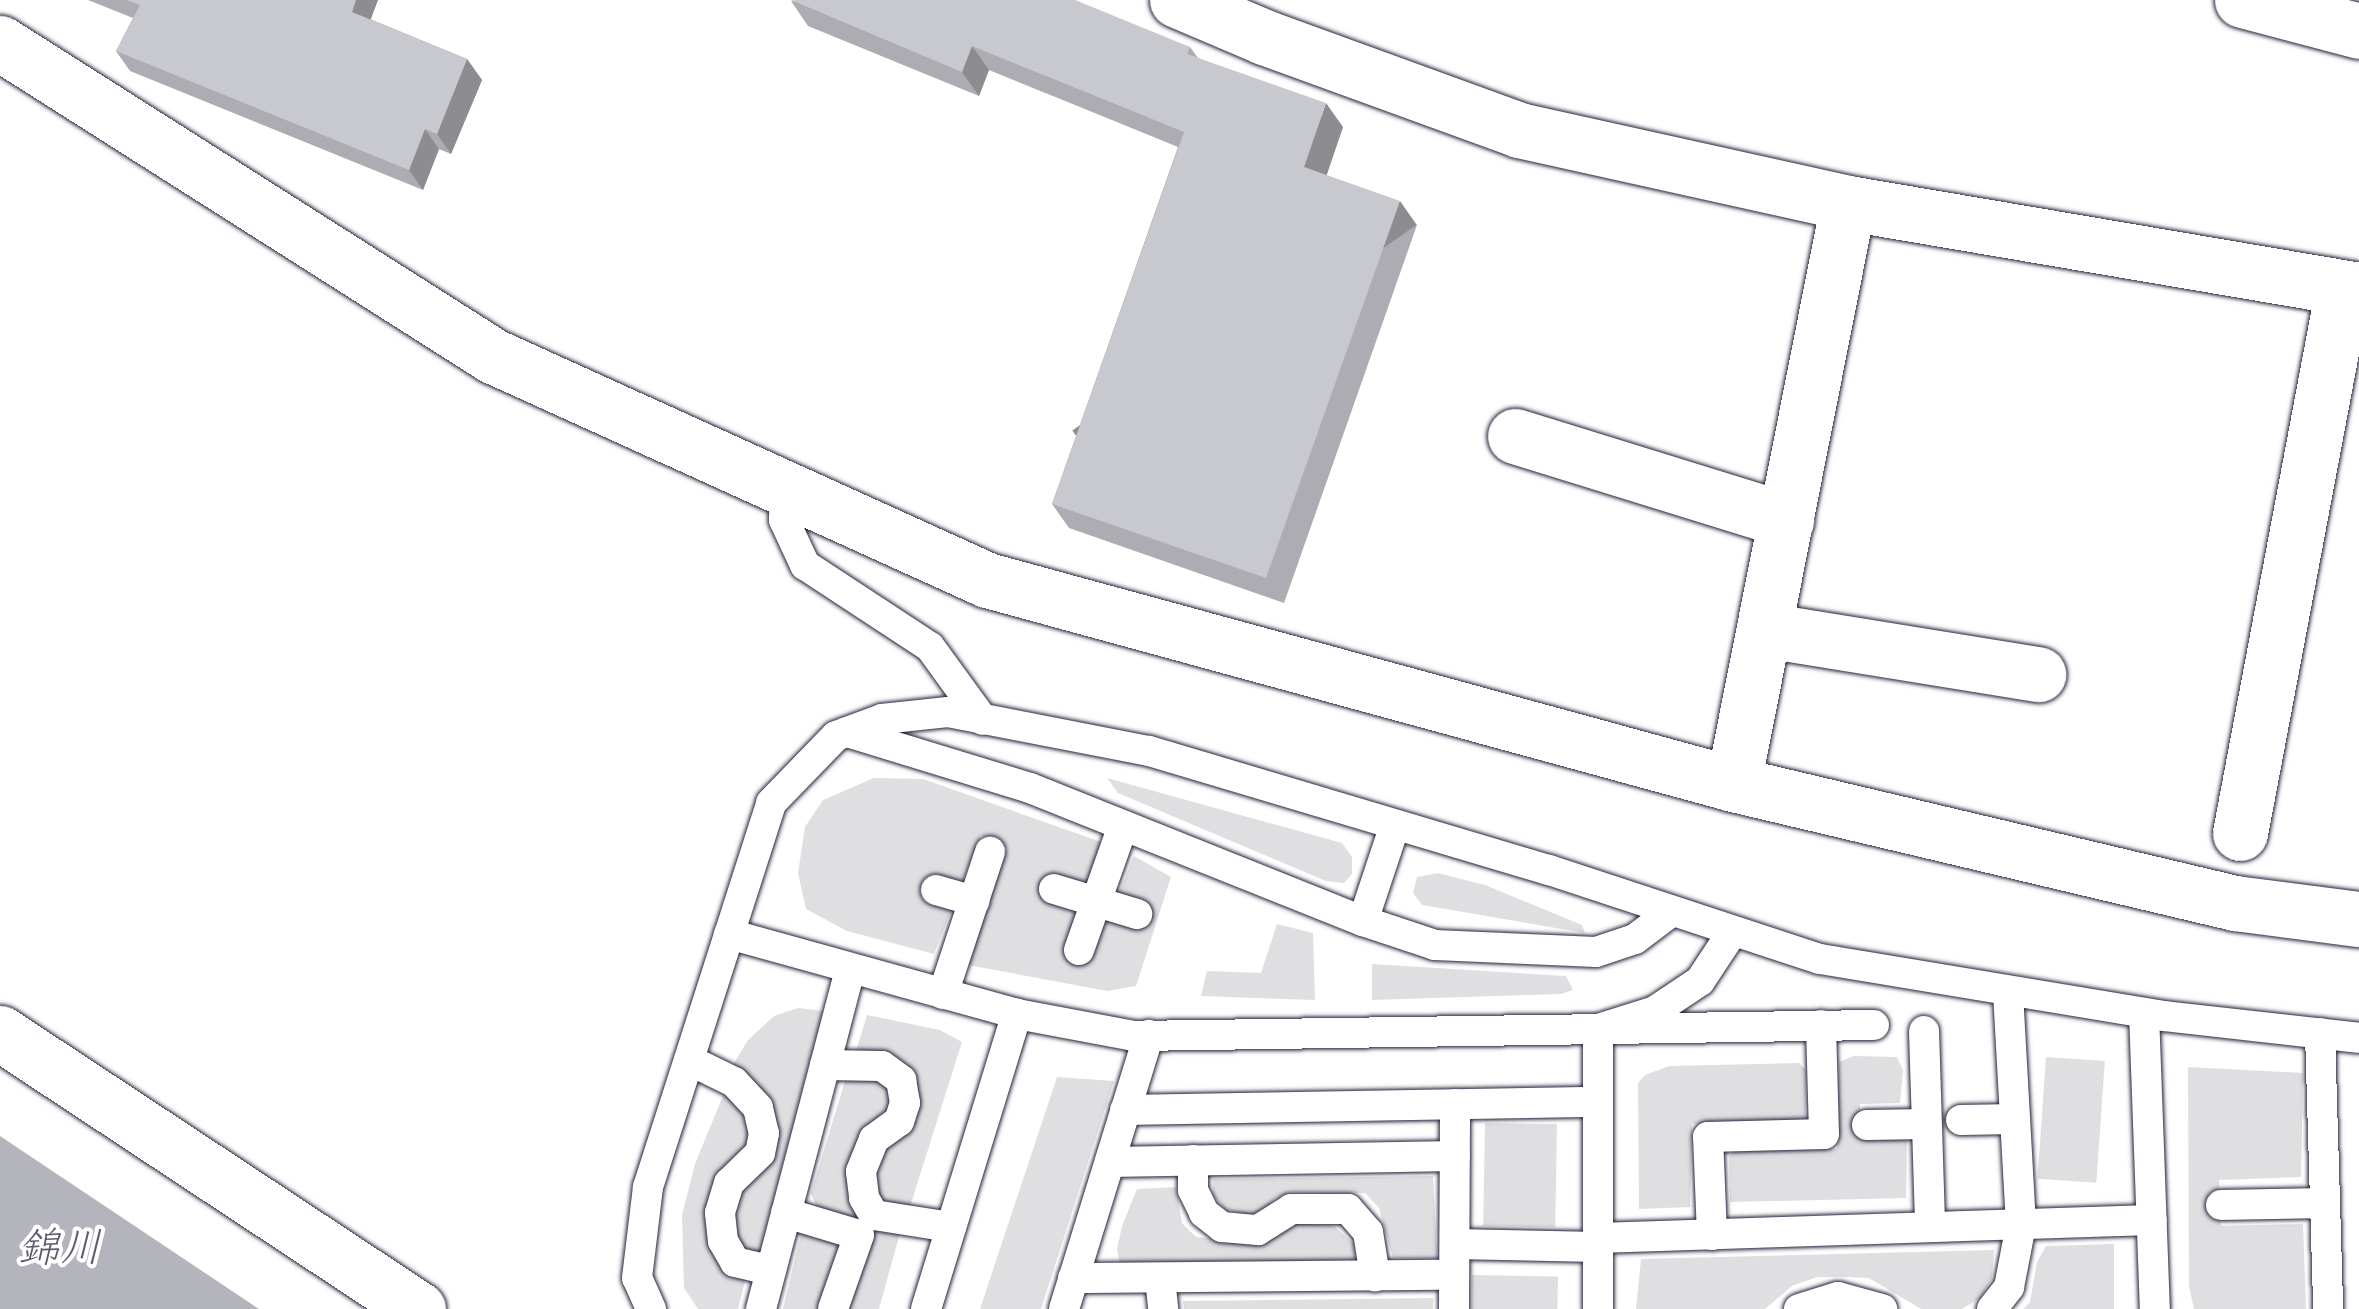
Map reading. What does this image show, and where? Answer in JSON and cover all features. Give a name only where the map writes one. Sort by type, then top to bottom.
[{"type":"street","points":[[1177,0],[1270,18],[1519,130],[1848,204],[2351,289],[2240,833]]},
{"type":"street","points":[[2242,0],[2359,31]]},
{"type":"street","points":[[0,44],[493,356],[987,580],[1733,784],[2235,903],[2359,919]]},
{"type":"street","points":[[1733,784],[1848,204]]},
{"type":"street","points":[[1515,436],[1786,520]]},
{"type":"street","points":[[1764,630],[2038,674]]},
{"type":"street","points":[[0,1033],[418,1309]]},
{"type":"lane","points":[[785,488],[784,520],[805,564],[930,647],[983,720]]},
{"type":"lane","points":[[651,1309],[637,1278],[648,1187],[772,803],[807,762],[847,732],[882,718],[948,712],[1150,751],[1820,959],[2144,1013],[2359,1038]]},
{"type":"lane","points":[[847,732],[1030,788],[1363,922],[1435,946],[1596,952],[1635,939],[1672,911]]},
{"type":"lane","points":[[1363,922],[1395,825]]},
{"type":"lane","points":[[1078,950],[1124,826]]},
{"type":"lane","points":[[943,994],[990,852]]},
{"type":"lane","points":[[1054,889],[1137,914]]},
{"type":"lane","points":[[936,890],[974,901]]},
{"type":"lane","points":[[1598,1029],[1655,1011],[1700,981],[1732,931]]},
{"type":"lane","points":[[729,934],[1017,1014],[1148,1035],[1874,1024]]},
{"type":"lane","points":[[760,1309],[850,970]]},
{"type":"lane","points":[[1992,1309],[2009,1287],[2020,1225],[2008,992]]},
{"type":"lane","points":[[2144,1013],[2155,1309]]},
{"type":"lane","points":[[926,1309],[1017,1014]]},
{"type":"lane","points":[[1712,1235],[1708,1137],[1824,1134],[1821,1024]]},
{"type":"lane","points":[[1598,1029],[1598,1309]]},
{"type":"lane","points":[[1924,1031],[1930,1228]]},
{"type":"lane","points":[[2320,1033],[2328,1309]]},
{"type":"lane","points":[[1064,1309],[1148,1035]]},
{"type":"lane","points":[[689,1060],[734,1082],[758,1108],[764,1133],[760,1152],[729,1183],[720,1213],[723,1241],[735,1262],[770,1270]]},
{"type":"lane","points":[[825,1065],[882,1066],[901,1080],[906,1102],[898,1121],[874,1139],[861,1172],[864,1198],[874,1215],[951,1228]]},
{"type":"lane","points":[[1125,1110],[1598,1102]]},
{"type":"lane","points":[[1454,1309],[1455,1104]]},
{"type":"lane","points":[[1961,1120],[2014,1119]]},
{"type":"lane","points":[[1868,1126],[1926,1124]]},
{"type":"lane","points":[[1110,1162],[1455,1156]]},
{"type":"lane","points":[[1193,1160],[1193,1190],[1204,1213],[1222,1228],[1258,1230],[1291,1209],[1348,1209],[1368,1232],[1375,1276]]},
{"type":"lane","points":[[2221,1204],[2324,1204]]},
{"type":"lane","points":[[786,1213],[859,1235],[832,1309]]},
{"type":"lane","points":[[1455,1244],[2152,1220]]},
{"type":"lane","points":[[1073,1278],[1161,1294],[1375,1276],[1454,1275]]},
{"type":"lane","points":[[1799,1309],[1838,1297],[1882,1309]]},
{"type":"shaded area","points":[[874,778],[923,779],[1104,843],[1067,957],[1084,964],[1100,916],[1117,898],[1134,856],[1171,877],[1136,986],[1107,991],[968,965],[1007,848],[981,835],[934,954],[847,931],[806,909],[798,873],[805,827],[823,800]]},
{"type":"shaded area","points":[[1107,778],[1342,843],[1352,857],[1352,874],[1344,883],[1326,881],[1118,793]]},
{"type":"shaded area","points":[[1438,873],[1485,885],[1582,925],[1585,933],[1422,905],[1413,893],[1417,877]]},
{"type":"shaded area","points":[[1277,924],[1313,933],[1315,1000],[1201,996],[1207,971],[1261,973]]},
{"type":"shaded area","points":[[1372,964],[1566,976],[1573,990],[1561,994],[1372,1000]]},
{"type":"shaded area","points":[[798,1008],[823,1011],[758,1259],[732,1242],[732,1190],[764,1159],[730,1070],[748,1040],[774,1016]]},
{"type":"shaded area","points":[[867,1015],[940,1030],[962,1042],[907,1216],[882,1208],[874,1194],[873,1162],[912,1100],[854,1058]]},
{"type":"shaded area","points":[[1854,1056],[1897,1057],[1903,1070],[1900,1103],[1860,1104],[1861,1138],[1907,1140],[1906,1198],[1730,1202],[1729,1156],[1735,1150],[1837,1149],[1839,1062]]},
{"type":"shaded area","points":[[2046,1057],[2105,1061],[2096,1183],[2037,1179]]},
{"type":"shaded area","points":[[1799,1063],[1806,1070],[1805,1121],[1692,1124],[1690,1207],[1639,1209],[1638,1083],[1645,1075],[1669,1066]]},
{"type":"shaded area","points":[[2188,1067],[2303,1073],[2301,1177],[2219,1180],[2221,1226],[2303,1224],[2306,1309],[2194,1309],[2189,1286]]},
{"type":"shaded area","points":[[848,1071],[867,1071],[899,1096],[854,1173],[900,1233],[879,1309],[847,1309],[871,1233],[819,1213],[811,1193]]},
{"type":"shaded area","points":[[1057,1077],[1114,1081],[1041,1309],[980,1309]]},
{"type":"shaded area","points":[[727,1086],[757,1134],[719,1182],[747,1273],[738,1309],[698,1309],[684,1288],[682,1215],[695,1164]]},
{"type":"shaded area","points":[[1485,1123],[1557,1124],[1555,1227],[1483,1226]]},
{"type":"shaded area","points":[[1433,1176],[1437,1258],[1393,1258],[1379,1208],[1365,1193],[1291,1192],[1274,1199],[1264,1212],[1247,1215],[1225,1209],[1213,1195],[1213,1179]]},
{"type":"shaded area","points":[[1176,1187],[1182,1223],[1196,1237],[1239,1241],[1290,1223],[1334,1226],[1355,1245],[1355,1260],[1120,1264],[1117,1249],[1122,1226],[1137,1189]]},
{"type":"shaded area","points":[[803,1226],[848,1242],[824,1309],[783,1309]]},
{"type":"shaded area","points":[[2114,1244],[2114,1309],[2023,1309],[2030,1302],[2037,1262],[2046,1246]]},
{"type":"shaded area","points":[[1994,1250],[1992,1278],[1980,1298],[1962,1309],[1921,1309],[1869,1278],[1817,1277],[1792,1286],[1765,1309],[1636,1309],[1641,1259]]},
{"type":"shaded area","points":[[1472,1275],[1558,1277],[1557,1309],[1471,1309]]},
{"type":"shaded area","points":[[1433,1298],[1433,1309],[1184,1309],[1183,1301]]},
{"type":"water","name":"錦川","points":[[0,1136],[259,1309],[0,1309]]},
{"type":"building","points":[[126,0],[356,0],[352,12],[467,59],[437,134],[425,129],[409,170],[116,51],[140,5]]},
{"type":"building","points":[[791,0],[1075,0],[1190,47],[1187,54],[1326,103],[1304,167],[1400,201],[1266,578],[1052,504],[1184,132],[972,46],[962,72]]}]
